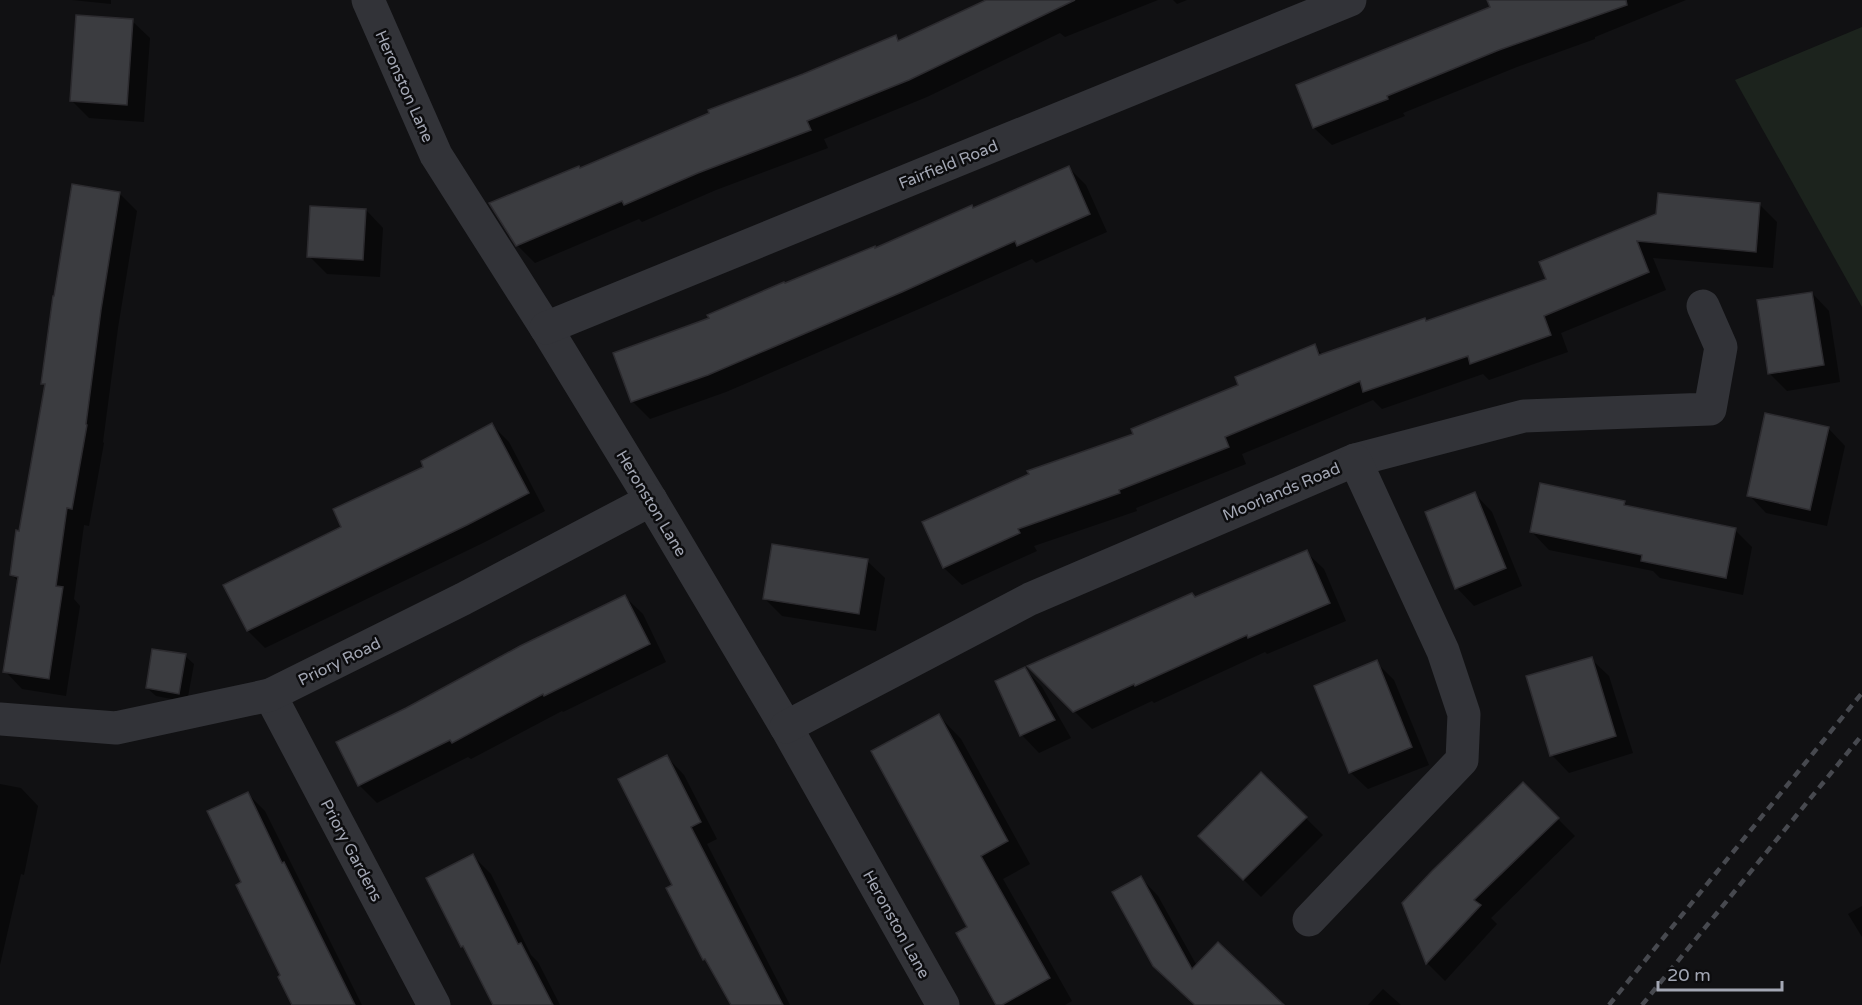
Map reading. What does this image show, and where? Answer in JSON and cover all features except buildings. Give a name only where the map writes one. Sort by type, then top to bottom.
[{"type":"street","name":"Heronston Lane","points":[[368,0],[436,155],[546,328],[651,500],[786,727],[943,1005]]},
{"type":"street","name":"Fairfield Road","points":[[546,328],[1350,0]]},
{"type":"street","name":"Moorlands Road","points":[[786,727],[1030,599],[1355,460],[1524,416],[1710,409],[1721,347],[1703,306]]},
{"type":"street","points":[[1309,920],[1462,760],[1464,714],[1443,651],[1355,460]]},
{"type":"street","name":"Priory Road","points":[[0,719],[116,728],[270,695],[463,599],[651,500]]},
{"type":"street","name":"Priory Gardens","points":[[270,695],[434,1005]]},
{"type":"shaded area","points":[[1862,27],[1862,307],[1735,80]]},
{"type":"railway","points":[[1609,1005],[1862,693]]},
{"type":"railway","points":[[1642,1005],[1862,735]]}]
